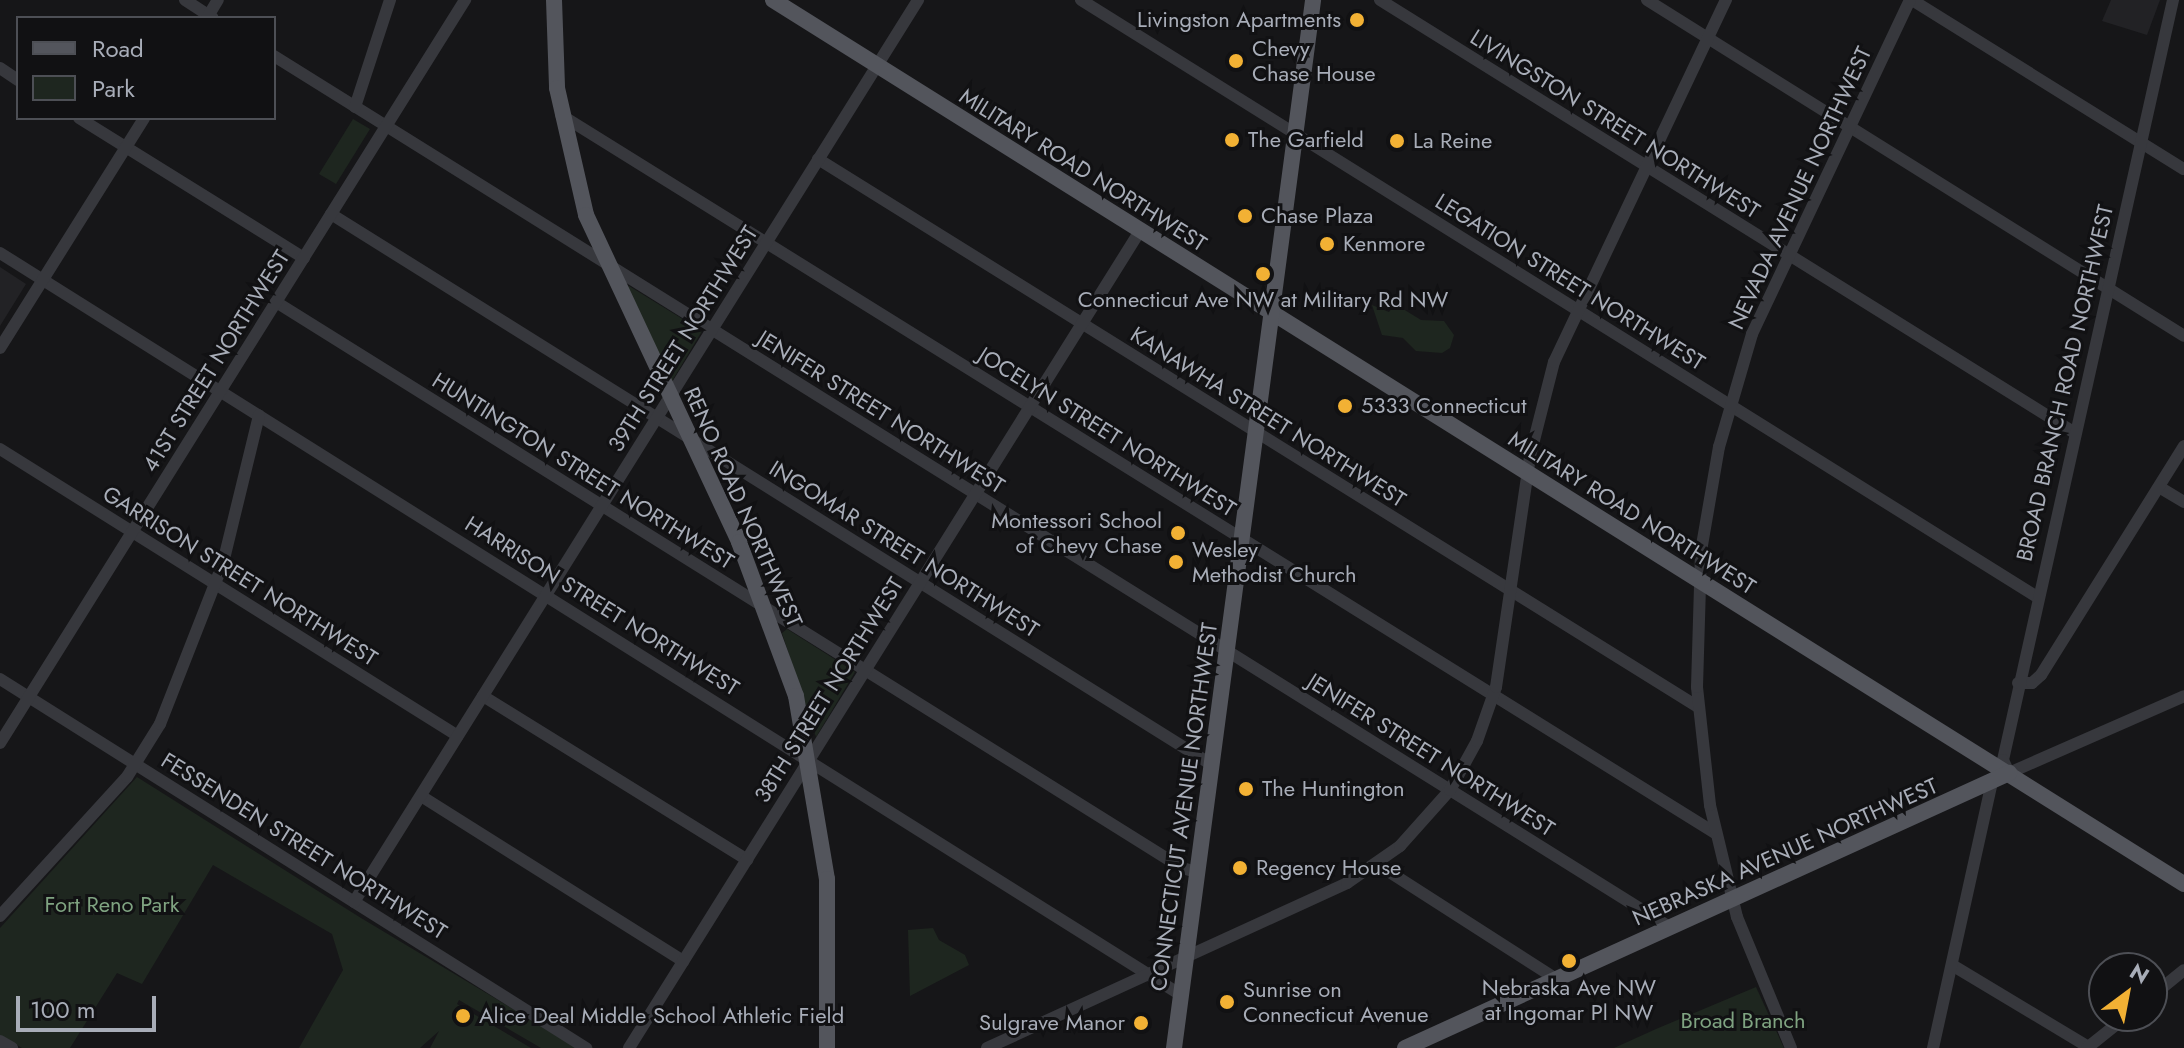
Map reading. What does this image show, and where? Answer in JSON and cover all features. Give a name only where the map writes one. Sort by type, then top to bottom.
[{"type":"main road","name":"RENO ROAD NORTHWEST","points":[[554,0],[561,115],[580,198],[767,609],[810,760],[829,909],[827,1048]]},
{"type":"main road","name":"MILITARY ROAD NORTHWEST","points":[[773,0],[2184,884]]},
{"type":"main road","name":"CONNECTICUT AVENUE NORTHWEST","points":[[1174,1048],[1313,0]]},
{"type":"main road","name":"NEBRASKA AVENUE NORTHWEST","points":[[1405,1048],[2009,773]]},
{"type":"street","points":[[185,0],[209,16]]},
{"type":"street","points":[[355,107],[390,0]]},
{"type":"street","name":"41ST STREET NORTHWEST","points":[[0,743],[465,0]]},
{"type":"street","name":"39TH STREET NORTHWEST","points":[[354,902],[918,0]]},
{"type":"street","name":"LEGATION STREET NORTHWEST","points":[[1081,0],[2037,597]]},
{"type":"street","name":"LIVINGSTON STREET NORTHWEST","points":[[1380,0],[2075,433]]},
{"type":"street","points":[[1647,0],[2184,336]]},
{"type":"street","points":[[987,1048],[1328,893],[1377,864],[1450,790],[1477,741],[1494,696],[1528,474],[1546,387],[1577,310],[1726,0]]},
{"type":"street","points":[[1911,0],[2184,169]]},
{"type":"street","name":"NEVADA AVENUE NORTHWEST","points":[[1791,1048],[1732,899],[1715,833],[1698,707],[1699,581],[1710,491],[1730,405],[1787,254],[1911,0]]},
{"type":"street","name":"BROAD BRANCH ROAD NORTHWEST","points":[[2009,773],[2001,754],[2173,0]]},
{"type":"street","name":"JENIFER STREET NORTHWEST","points":[[276,57],[1671,928]]},
{"type":"street","name":"JOCELYN STREET NORTHWEST","points":[[561,115],[1715,833]]},
{"type":"street","points":[[82,120],[304,258]]},
{"type":"street","points":[[0,348],[143,120]]},
{"type":"street","name":"KANAWHA STREET NORTHWEST","points":[[818,159],[1698,707]]},
{"type":"street","name":"INGOMAR STREET NORTHWEST","points":[[331,214],[1212,765]]},
{"type":"street","name":"38TH STREET NORTHWEST","points":[[629,1048],[1140,231]]},
{"type":"street","name":"HARRISON STREET NORTHWEST","points":[[0,253],[1152,973],[1181,995]]},
{"type":"street","name":"HUNTINGTON STREET NORTHWEST","points":[[276,302],[1182,868],[1197,872]]},
{"type":"street","points":[[0,916],[136,764],[160,724],[216,584],[259,415]]},
{"type":"street","points":[[2018,683],[2032,683],[2041,675],[2184,446]]},
{"type":"street","name":"GARRISON STREET NORTHWEST","points":[[0,449],[458,736]]},
{"type":"street","points":[[2159,487],[2184,502]]},
{"type":"street","name":"FESSENDEN STREET NORTHWEST","points":[[0,679],[586,1048]]},
{"type":"street","points":[[483,696],[747,860]]},
{"type":"street","name":"NEBRASKA AVENUE NORTHWEST","points":[[2009,773],[2184,696]]},
{"type":"street","points":[[1933,1048],[1992,782]]},
{"type":"street","points":[[421,796],[683,961]]},
{"type":"street","points":[[1377,864],[1556,979]]},
{"type":"street","points":[[1952,965],[2089,1048],[2108,1032]]},
{"type":"street","points":[[2168,983],[2184,970]]},
{"type":"street","points":[[0,1041],[12,1048]]},
{"type":"shaded area","points":[[2111,0],[2160,0],[2147,35],[2102,21]]},
{"type":"shaded area","points":[[0,267],[26,284],[0,326]]},
{"type":"green space","points":[[353,119],[370,129],[336,184],[319,174]]},
{"type":"green space","points":[[627,287],[702,331],[672,381]]},
{"type":"green space","points":[[1395,304],[1421,320],[1444,321],[1454,335],[1450,348],[1442,353],[1416,351],[1403,338],[1382,335],[1372,305],[1389,312]]},
{"type":"green space","points":[[787,629],[855,672],[816,737],[782,633]]},
{"type":"green space","name":"Fort Reno Park","points":[[137,777],[361,918],[578,1048],[541,1048],[459,1000],[457,1004],[531,1048],[430,1048],[439,1031],[420,1048],[299,1048],[343,970],[332,934],[213,865],[142,984],[117,973],[70,1048],[22,1048],[0,1035],[0,928]]},
{"type":"green space","points":[[933,928],[939,940],[965,955],[969,965],[910,996],[908,930]]},
{"type":"green space","name":"Broad Branch","points":[[1756,987],[1784,1048],[1614,1048],[1656,1029]]},
{"type":"place","name":"Livingston Apartments","points":[[1357,20]]},
{"type":"place","name":"Chevy Chase House","points":[[1236,61]]},
{"type":"place","name":"The Garfield","points":[[1232,140]]},
{"type":"place","name":"La Reine","points":[[1397,141]]},
{"type":"place","name":"Chase Plaza","points":[[1245,216]]},
{"type":"place","name":"Kenmore","points":[[1327,244]]},
{"type":"place","name":"Connecticut Ave NW at Military Rd NW","points":[[1263,274]]},
{"type":"place","name":"5333 Connecticut","points":[[1345,406]]},
{"type":"place","name":"Montessori School of Chevy Chase","points":[[1178,533]]},
{"type":"place","name":"Wesley Methodist Church","points":[[1176,562]]},
{"type":"place","name":"The Huntington","points":[[1246,789]]},
{"type":"place","name":"Regency House","points":[[1240,868]]},
{"type":"place","name":"Nebraska Ave NW at Ingomar Pl NW","points":[[1569,961]]},
{"type":"place","name":"Sunrise on Connecticut Avenue","points":[[1227,1002]]},
{"type":"place","name":"Alice Deal Middle School Athletic Field","points":[[463,1016]]},
{"type":"place","name":"Sulgrave Manor","points":[[1141,1023]]}]
